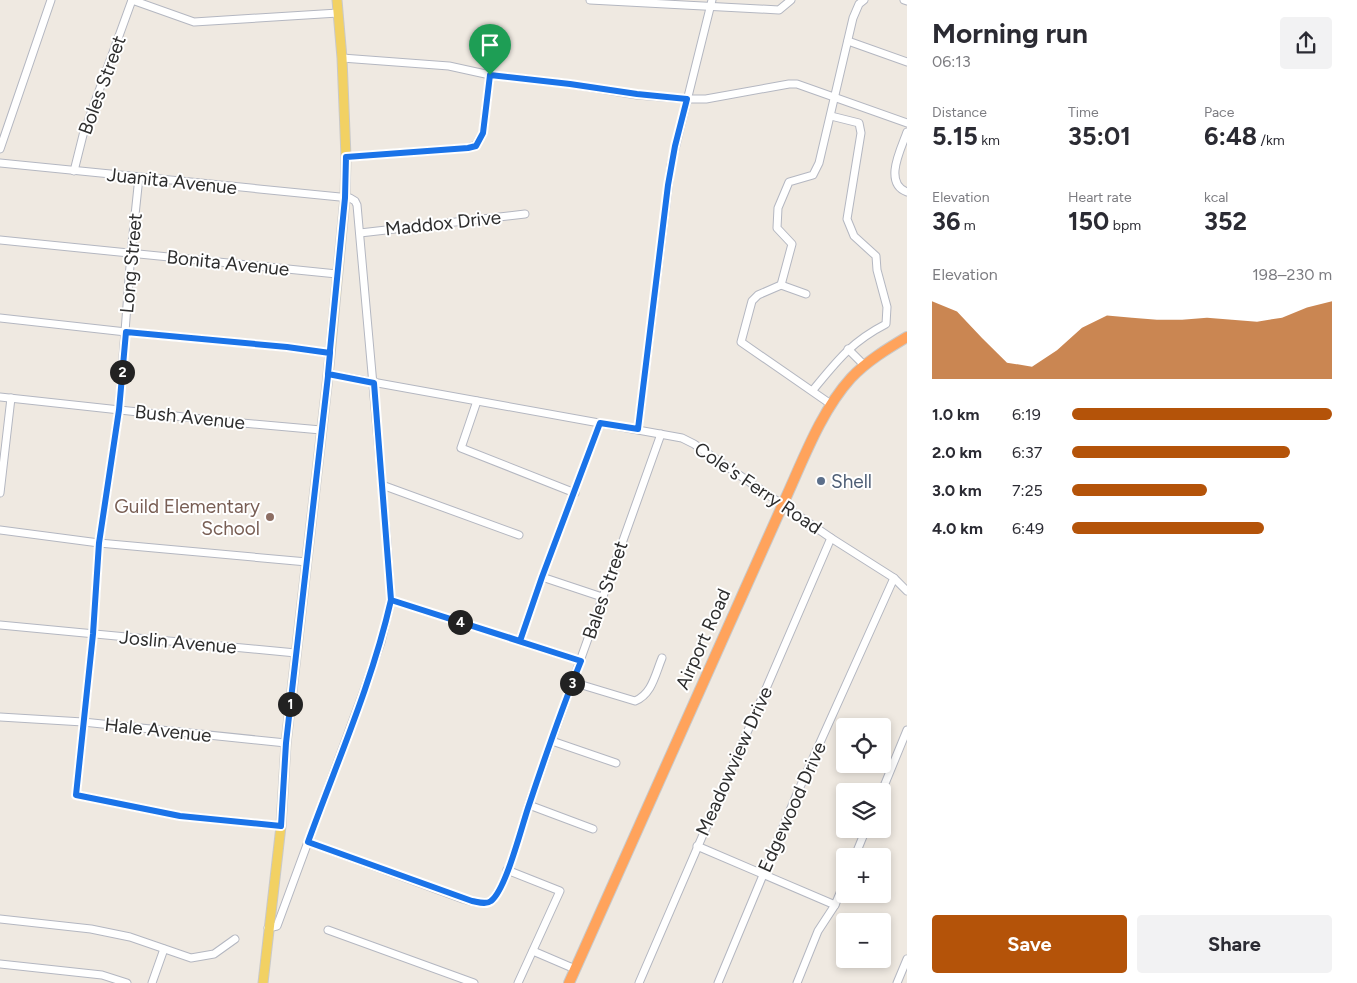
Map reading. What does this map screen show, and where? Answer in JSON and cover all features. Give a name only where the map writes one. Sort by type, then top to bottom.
[{"type":"highway","name":"Airport Road","points":[[569,983],[817,432],[832,405],[851,378],[864,366],[907,337]]},
{"type":"main road","points":[[263,983],[281,826],[286,743],[308,562],[345,198],[346,157],[342,58],[337,0]]},
{"type":"street","points":[[0,149],[51,0]]},
{"type":"street","points":[[132,0],[194,22],[338,13]]},
{"type":"street","name":"Boles Street","points":[[74,171],[84,135],[132,0]]},
{"type":"street","points":[[590,0],[712,4],[779,10],[791,0]]},
{"type":"street","points":[[781,285],[792,244],[777,228],[778,208],[789,182],[813,175],[819,163],[853,18],[859,4],[864,0]]},
{"type":"street","points":[[638,429],[668,185],[675,146],[712,4]]},
{"type":"street","points":[[848,41],[907,62]]},
{"type":"street","points":[[342,58],[449,66],[490,75],[687,99],[706,99],[797,84],[907,123]]},
{"type":"street","points":[[346,157],[476,146],[483,133],[490,75]]},
{"type":"street","points":[[813,390],[848,349],[869,333],[886,324],[886,307],[878,278],[876,256],[854,236],[847,219],[861,133],[860,123],[831,116]]},
{"type":"street","points":[[907,132],[896,167],[895,180],[900,189],[907,192]]},
{"type":"street","name":"Juanita Avenue","points":[[0,163],[345,198]]},
{"type":"street","name":"Long Street","points":[[139,177],[119,410],[99,543],[93,634],[76,795],[180,816],[281,826]]},
{"type":"street","points":[[268,928],[278,926],[364,693],[381,642],[391,600],[374,383],[357,205],[355,201],[345,198]]},
{"type":"street","name":"Maddox Drive","points":[[360,232],[525,214]]},
{"type":"street","name":"Bonita Avenue","points":[[0,240],[337,274]]},
{"type":"street","points":[[806,294],[781,285],[758,295],[752,301],[741,342],[813,390],[832,405]]},
{"type":"street","points":[[0,318],[330,353]]},
{"type":"street","points":[[848,349],[864,366]]},
{"type":"street","name":"Cole's Ferry Road","points":[[328,374],[682,438],[694,444],[831,538],[894,578],[907,591]]},
{"type":"street","name":"Bush Avenue","points":[[0,397],[321,430]]},
{"type":"street","points":[[0,493],[11,398]]},
{"type":"street","points":[[477,401],[461,448],[575,493]]},
{"type":"street","points":[[520,641],[600,423]]},
{"type":"street","name":"Bales Street","points":[[308,842],[463,898],[484,903],[491,901],[499,890],[507,870],[661,434]]},
{"type":"street","points":[[382,485],[519,535]]},
{"type":"street","points":[[0,530],[99,543],[308,562]]},
{"type":"street","name":"Meadowview Drive","points":[[638,983],[831,538]]},
{"type":"street","points":[[542,577],[602,597]]},
{"type":"street","name":"Edgewood Drive","points":[[718,983],[762,875],[894,578]]},
{"type":"street","points":[[391,600],[581,661]]},
{"type":"street","name":"Joslin Avenue","points":[[0,625],[296,653]]},
{"type":"street","points":[[572,682],[635,701],[644,697],[650,690],[662,658]]},
{"type":"street","name":"Hale Avenue","points":[[0,717],[83,722],[286,743]]},
{"type":"street","points":[[885,783],[907,730]]},
{"type":"street","points":[[552,741],[616,763]]},
{"type":"street","points":[[529,804],[593,829]]},
{"type":"street","points":[[697,846],[835,905],[818,932],[797,983]]},
{"type":"street","points":[[507,870],[560,891],[518,983]]},
{"type":"street","points":[[0,919],[90,928],[130,937],[191,958],[206,957],[214,954],[235,939]]},
{"type":"street","points":[[328,930],[474,983]]},
{"type":"street","points":[[152,983],[164,949]]},
{"type":"street","points":[[533,951],[575,969]]},
{"type":"street","points":[[897,983],[907,959]]},
{"type":"street","points":[[0,964],[102,975],[127,983]]},
{"type":"place","name":"Shell","points":[[821,481]]},
{"type":"place","name":"Guild Elementary School","points":[[270,517]]},
{"type":"route","points":[[490,75],[483,133],[476,146],[346,157],[345,198],[330,350],[330,353],[328,374],[328,376],[286,743],[281,826],[180,816],[76,795],[93,634],[99,543],[119,410],[126,332],[287,347],[330,353],[328,374],[374,383],[391,600],[581,661],[499,890],[491,901],[484,903],[472,901],[308,842],[364,693],[381,642],[391,600],[520,641],[600,423],[638,429],[668,185],[675,146],[687,99],[490,75]]}]
